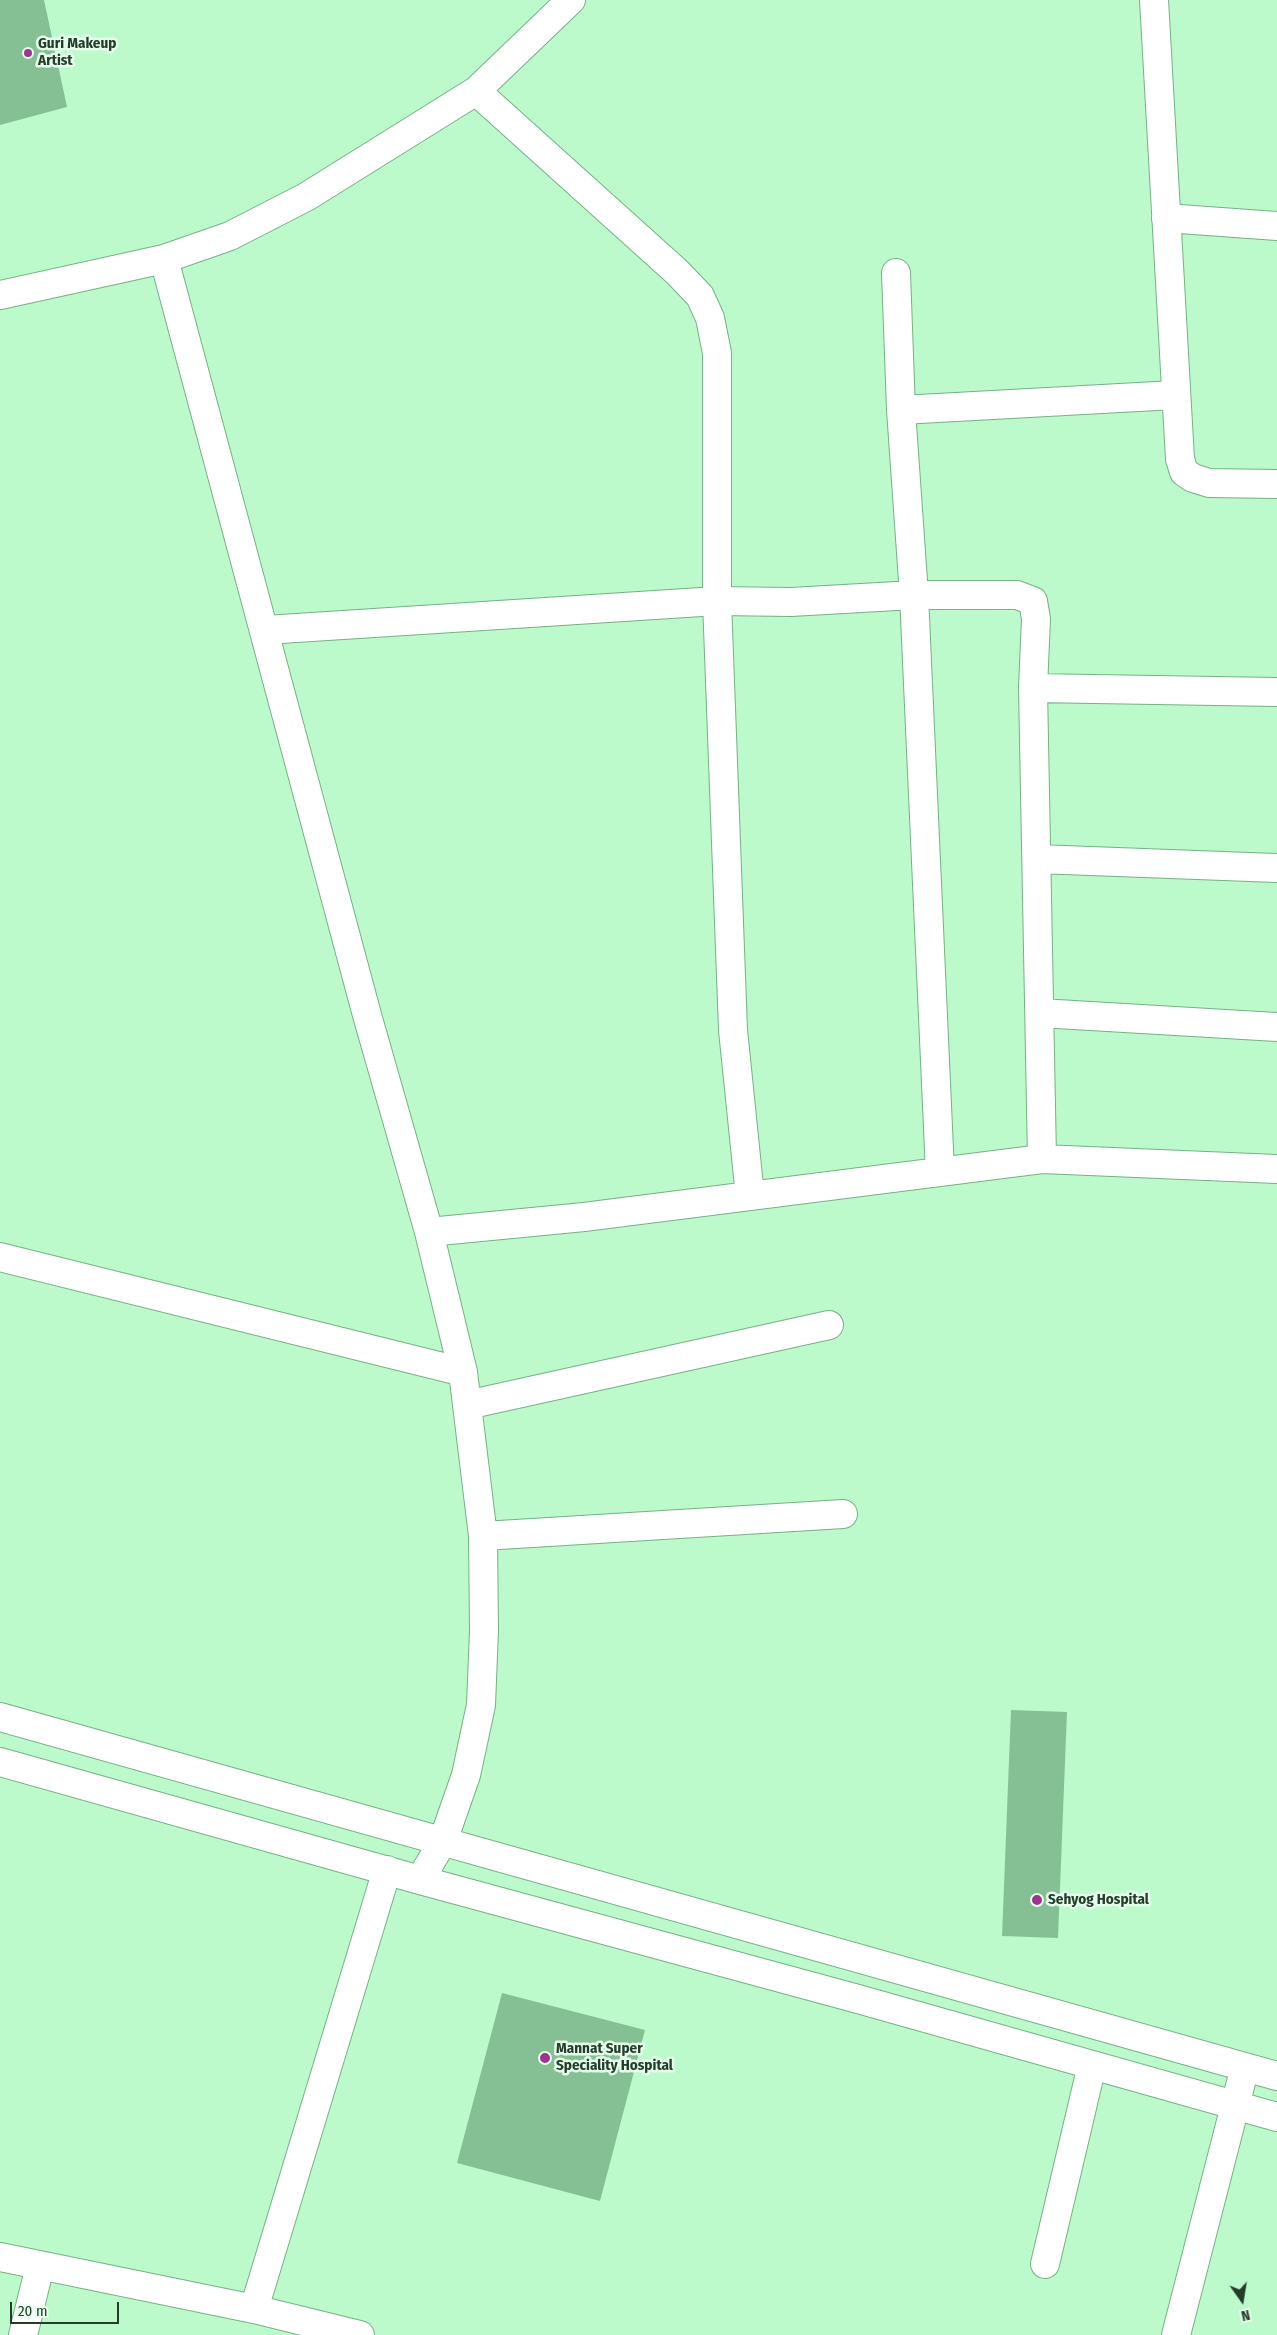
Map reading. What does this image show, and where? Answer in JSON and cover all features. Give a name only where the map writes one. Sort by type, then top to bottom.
[{"type":"street","points":[[0,295],[164,259],[230,236],[306,197],[476,91],[571,0]]},
{"type":"street","points":[[1154,0],[1180,459],[1184,472],[1193,478],[1209,483],[1277,484]]},
{"type":"street","points":[[476,91],[677,272],[700,296],[710,318],[717,353],[717,601],[733,1030],[750,1196]]},
{"type":"street","points":[[1166,218],[1277,226]]},
{"type":"street","points":[[164,259],[367,1015],[429,1232],[463,1372],[483,1536],[484,1630],[481,1705],[466,1775],[443,1841],[420,1880]]},
{"type":"street","points":[[896,273],[901,410],[914,595],[940,1172]]},
{"type":"street","points":[[901,410],[1175,395]]},
{"type":"street","points":[[265,630],[717,601],[791,602],[914,595],[1017,595],[1033,601],[1036,619],[1033,688],[1042,1159]]},
{"type":"street","points":[[1033,688],[1277,692]]},
{"type":"street","points":[[1037,859],[1277,868]]},
{"type":"street","points":[[1040,1013],[1277,1027]]},
{"type":"street","points":[[429,1232],[584,1217],[1042,1159],[1277,1169]]},
{"type":"street","points":[[0,1257],[463,1372]]},
{"type":"street","points":[[467,1405],[829,1325]]},
{"type":"street","points":[[483,1536],[843,1514]]},
{"type":"street","points":[[0,1717],[1277,2076]]},
{"type":"street","points":[[0,1762],[1277,2117]]},
{"type":"street","points":[[254,2309],[387,1870]]},
{"type":"street","points":[[1045,2264],[1092,2065]]},
{"type":"street","points":[[1176,2335],[1245,2067]]},
{"type":"street","points":[[0,2257],[254,2309],[360,2335]]},
{"type":"street","points":[[23,2335],[40,2266]]},
{"type":"building","name":"Guri Makeup Artist","points":[[0,0],[44,0],[67,107],[0,125]]},
{"type":"building","points":[[1011,1710],[1067,1712],[1058,1938],[1002,1936]]},
{"type":"building","points":[[502,1993],[645,2030],[600,2201],[457,2163]]},
{"type":"place","name":"Guri Makeup Artist","points":[[28,53]]},
{"type":"place","name":"Sehyog Hospital","points":[[1037,1900]]},
{"type":"place","name":"Mannat Super Speciality Hospital","points":[[545,2058]]}]
